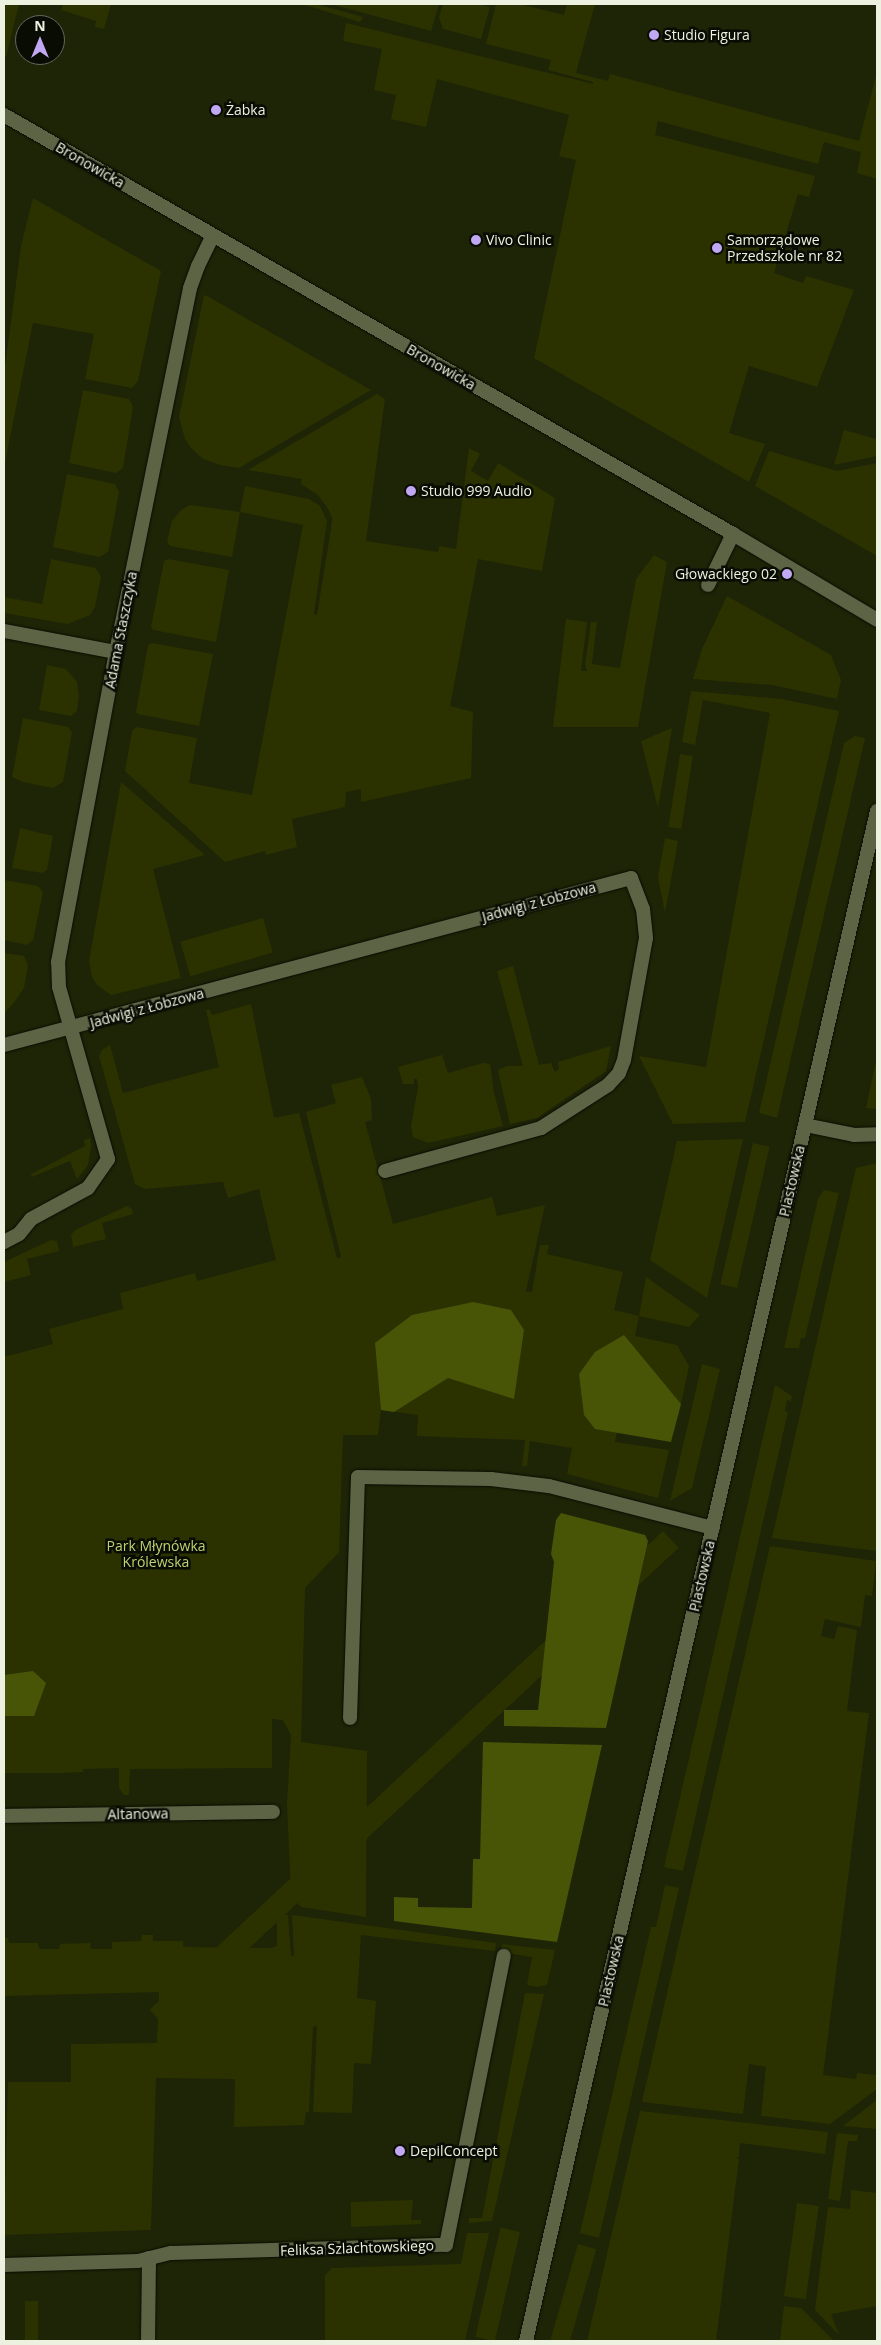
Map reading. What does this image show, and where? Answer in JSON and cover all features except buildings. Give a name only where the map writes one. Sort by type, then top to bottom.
[{"type":"street","name":"Bronowicka","points":[[4,115],[734,534],[877,620]]},
{"type":"street","name":"Adama Staszczyka","points":[[4,1242],[19,1234],[31,1219],[88,1188],[107,1164],[108,1159],[59,987],[58,962],[116,652],[190,288],[213,235]]},
{"type":"street","points":[[708,585],[734,534]]},
{"type":"street","points":[[4,631],[116,652]]},
{"type":"street","name":"Piastowska","points":[[526,2341],[805,1125],[875,834],[877,811]]},
{"type":"street","name":"Jadwigi z Łobzowa","points":[[4,1045],[631,878],[643,908],[646,938],[624,1060],[619,1073],[608,1085],[541,1128],[385,1171]]},
{"type":"street","points":[[805,1125],[854,1135],[877,1134]]},
{"type":"street","points":[[350,1718],[358,1477],[491,1479],[524,1482],[575,1492],[713,1528]]},
{"type":"street","name":"Altanowa","points":[[4,1816],[273,1812]]},
{"type":"street","name":"Feliksa Szlachtowskiego","points":[[4,2266],[138,2261],[171,2253],[446,2245],[504,1956]]},
{"type":"street","points":[[148,2341],[149,2258]]},
{"type":"green space","points":[[4,4],[19,4],[6,57],[4,55]]},
{"type":"green space","points":[[63,4],[111,4],[104,29],[95,27],[96,21],[61,10]]},
{"type":"green space","points":[[302,4],[316,4],[363,17],[360,22]]},
{"type":"green space","points":[[330,4],[439,4],[431,31]]},
{"type":"green space","points":[[443,4],[478,4],[490,7],[481,39],[443,29],[439,18]]},
{"type":"green space","name":"Samorządowe Przedszkole nr 82","points":[[496,4],[519,4],[564,15],[567,4],[595,4],[576,73],[608,81],[610,74],[859,141],[877,72],[877,179],[857,173],[861,152],[824,142],[818,164],[658,121],[655,135],[815,176],[809,197],[798,194],[774,273],[803,283],[806,276],[854,290],[817,387],[749,366],[729,433],[765,444],[749,482],[534,358],[576,160],[559,156],[569,115],[437,79],[426,127],[391,119],[396,95],[374,90],[382,49],[343,41],[346,23],[593,84],[593,82],[548,70],[551,60],[486,44]]},
{"type":"green space","points":[[33,198],[161,271],[138,381],[132,388],[85,379],[94,334],[33,323],[4,468],[4,374],[21,246]]},
{"type":"green space","points":[[204,295],[371,390],[239,468],[220,465],[203,459],[191,448],[185,439],[179,417]]},
{"type":"green space","points":[[83,390],[129,399],[133,407],[123,468],[116,473],[69,463]]},
{"type":"green space","points":[[377,394],[385,399],[366,541],[438,552],[439,546],[456,549],[469,448],[480,454],[471,471],[488,481],[498,463],[555,498],[542,571],[478,559],[450,706],[473,712],[471,778],[361,802],[361,789],[346,792],[345,807],[292,819],[297,847],[266,855],[265,851],[225,862],[125,771],[132,731],[136,727],[197,738],[189,783],[252,795],[303,525],[240,512],[245,486],[309,499],[320,506],[327,521],[314,614],[317,615],[331,529],[332,518],[328,509],[318,495],[301,484],[302,479],[248,470]]},
{"type":"green space","points":[[844,430],[877,439],[877,456],[834,465]]},
{"type":"green space","points":[[769,451],[837,471],[877,463],[877,556],[755,486]]},
{"type":"green space","points":[[67,474],[115,484],[119,492],[108,552],[99,557],[53,547]]},
{"type":"green space","points":[[190,505],[240,512],[232,557],[170,546],[167,542],[172,521],[181,510]]},
{"type":"green space","points":[[654,555],[667,562],[638,727],[553,727],[566,619],[587,622],[581,671],[587,671],[585,665],[591,622],[597,622],[592,664],[620,668],[636,579]]},
{"type":"green space","points":[[51,559],[95,568],[101,576],[95,607],[90,615],[68,624],[4,613],[4,597],[42,604]]},
{"type":"green space","points":[[168,559],[229,570],[216,642],[153,630],[151,627],[164,561]]},
{"type":"green space","points":[[727,596],[831,655],[841,680],[837,699],[772,685],[693,679],[702,649]]},
{"type":"green space","points":[[152,643],[213,654],[199,726],[138,714],[136,712],[148,645]]},
{"type":"green space","points":[[47,665],[66,669],[77,682],[79,696],[77,711],[71,716],[39,710]]},
{"type":"green space","points":[[691,691],[782,699],[839,711],[745,1122],[673,1124],[639,1056],[706,1067],[770,713],[703,700],[695,745],[682,742]]},
{"type":"green space","points":[[23,718],[68,727],[72,732],[63,782],[53,788],[23,782],[12,777]]},
{"type":"green space","points":[[672,728],[658,808],[641,741]]},
{"type":"green space","points":[[855,736],[865,738],[777,1118],[759,1113],[844,743]]},
{"type":"green space","points":[[680,754],[693,756],[681,829],[668,827]]},
{"type":"green space","points":[[121,782],[205,855],[153,869],[181,978],[111,995],[97,985],[92,977],[89,961]]},
{"type":"green space","points":[[20,828],[53,836],[47,870],[42,873],[12,868]]},
{"type":"green space","points":[[665,838],[678,841],[665,913],[658,877]]},
{"type":"green space","points":[[4,880],[38,886],[43,892],[33,940],[27,945],[4,940]]},
{"type":"green space","points":[[263,918],[273,953],[190,976],[180,942]]},
{"type":"green space","points":[[4,953],[24,956],[28,965],[24,988],[4,1013]]},
{"type":"green space","points":[[513,966],[539,1065],[551,1063],[555,1072],[559,1069],[558,1062],[611,1046],[606,1071],[537,1118],[510,1124],[498,1070],[507,1066],[523,1066],[497,971]]},
{"type":"green space","name":"Park Młynówka Królewska","points":[[251,1004],[274,1118],[299,1113],[337,1258],[341,1257],[306,1112],[336,1103],[331,1085],[362,1077],[371,1099],[372,1120],[365,1122],[393,1224],[492,1197],[497,1216],[545,1205],[526,1291],[532,1292],[540,1245],[549,1245],[547,1254],[623,1272],[614,1310],[639,1316],[635,1336],[677,1345],[689,1366],[681,1404],[633,1348],[615,1442],[669,1450],[658,1498],[567,1474],[572,1448],[530,1441],[527,1466],[522,1466],[525,1440],[417,1436],[418,1415],[381,1410],[378,1435],[343,1435],[339,1552],[305,1588],[301,1742],[367,1751],[366,1917],[301,1907],[291,1895],[287,1803],[291,1735],[283,1720],[272,1719],[272,1768],[130,1769],[129,1795],[124,1795],[119,1788],[119,1768],[83,1769],[83,1772],[63,1773],[4,1773],[4,1357],[53,1344],[49,1329],[123,1309],[120,1293],[195,1273],[197,1281],[276,1260],[259,1189],[228,1198],[223,1182],[145,1189],[135,1184],[99,1056],[102,1050],[110,1045],[123,1093],[219,1067],[206,1010],[210,1010],[212,1015]]},
{"type":"green space","points":[[442,1055],[448,1073],[483,1063],[490,1064],[494,1093],[503,1126],[428,1143],[413,1137],[411,1126],[418,1088],[417,1079],[414,1079],[414,1084],[403,1084],[398,1067]]},
{"type":"green space","points":[[877,1056],[877,1109],[866,1108]]},
{"type":"green space","points":[[90,1138],[91,1146],[88,1165],[77,1179],[70,1161],[32,1177],[31,1174],[85,1146],[84,1140]]},
{"type":"green space","points":[[743,1139],[707,1298],[650,1260],[677,1141]]},
{"type":"green space","points":[[753,1143],[770,1147],[737,1288],[720,1284]]},
{"type":"green space","points":[[877,1163],[877,1551],[772,1538],[856,1168]]},
{"type":"green space","points":[[824,1190],[839,1193],[805,1338],[801,1338],[799,1348],[784,1348],[818,1199]]},
{"type":"green space","points":[[127,1206],[132,1209],[133,1214],[102,1223],[106,1239],[73,1247],[71,1235],[75,1230]]},
{"type":"green space","points":[[51,1240],[57,1241],[59,1251],[27,1259],[31,1275],[4,1282],[4,1262]]},
{"type":"green space","points":[[646,1277],[700,1315],[689,1327],[639,1316]]},
{"type":"green space","points":[[473,1302],[511,1310],[524,1330],[514,1399],[448,1378],[394,1412],[381,1410],[375,1343],[412,1315]]},
{"type":"green space","points":[[624,1335],[681,1404],[671,1442],[595,1429],[584,1415],[579,1374],[595,1352]]},
{"type":"green space","points":[[702,1364],[720,1369],[692,1488],[670,1501]]},
{"type":"green space","points":[[775,1385],[792,1396],[791,1401],[787,1400],[785,1411],[788,1412],[683,1871],[664,1867]]},
{"type":"green space","points":[[561,1513],[645,1535],[648,1541],[606,1728],[504,1726],[504,1710],[538,1710],[554,1562],[551,1554],[556,1520]]},
{"type":"green space","points":[[663,1531],[679,1548],[165,2027],[150,2010]]},
{"type":"green space","points":[[770,1546],[876,1561],[872,1596],[865,1595],[861,1627],[825,1619],[821,1636],[834,1639],[838,1626],[857,1630],[847,1711],[869,1713],[823,2075],[856,2079],[857,2073],[877,2075],[877,2089],[830,2124],[761,2116],[766,2067],[749,2064],[743,2114],[642,2102]]},
{"type":"green space","points":[[33,1671],[46,1683],[34,1716],[4,1716],[4,1675]]},
{"type":"green space","points":[[483,1742],[602,1745],[557,1942],[394,1921],[394,1897],[418,1898],[418,1907],[472,1908],[473,1859],[480,1859]]},
{"type":"green space","points":[[665,1885],[679,1888],[599,2238],[580,2233],[651,1927],[656,1927]]},
{"type":"green space","points":[[277,1915],[288,1915],[291,1956],[294,1956],[292,1915],[496,1943],[495,1951],[361,1935],[357,1998],[376,2001],[371,2064],[354,2063],[352,2113],[313,2112],[317,2026],[313,2027],[309,2112],[306,2112],[304,2125],[234,2127],[235,2079],[156,2078],[151,2230],[4,2235],[8,2082],[71,2082],[71,2044],[157,2043],[159,1992],[4,1996],[4,1938],[8,1938],[9,1943],[38,1943],[39,1949],[59,1949],[60,1944],[90,1943],[91,1949],[112,1949],[112,1942],[141,1941],[142,1935],[153,1935],[153,1941],[183,1941],[183,1947],[271,1948],[277,1946]]},
{"type":"green space","points":[[502,1944],[555,1950],[547,1985],[537,1987],[527,1985],[532,1957],[500,1952]]},
{"type":"green space","points":[[525,1993],[544,1994],[492,2221],[469,2223],[469,2218],[482,2218]]},
{"type":"green space","points":[[877,2100],[877,2129],[843,2126]]},
{"type":"green space","points":[[640,2111],[828,2132],[825,2154],[740,2143],[739,2157],[736,2158],[739,2159],[716,2341],[587,2341]]},
{"type":"green space","points":[[837,2133],[858,2135],[857,2141],[848,2141],[840,2201],[828,2199]]},
{"type":"green space","points":[[851,2190],[877,2193],[877,2306],[831,2314],[839,2335],[815,2310],[828,2207],[850,2209]]},
{"type":"green space","points":[[413,2200],[411,2220],[421,2220],[421,2224],[351,2227],[351,2202]]},
{"type":"green space","points":[[797,2203],[819,2206],[806,2299],[784,2296]]},
{"type":"green space","points":[[501,2228],[520,2232],[495,2341],[475,2337]]},
{"type":"green space","points":[[467,2233],[489,2233],[465,2341],[325,2341],[325,2275],[332,2268],[461,2264]]},
{"type":"green space","points":[[578,2244],[596,2249],[570,2341],[550,2340]]},
{"type":"green space","points":[[25,2301],[38,2301],[38,2341],[25,2341]]},
{"type":"green space","points":[[784,2306],[801,2308],[834,2341],[780,2341]]},
{"type":"place","name":"Studio Figura","points":[[654,35]]},
{"type":"place","name":"Żabka","points":[[216,110]]},
{"type":"place","name":"Vivo Clinic","points":[[476,240]]},
{"type":"place","name":"Samorządowe Przedszkole nr 82","points":[[717,248]]},
{"type":"place","name":"Studio 999 Audio","points":[[411,491]]},
{"type":"place","name":"Głowackiego 02","points":[[787,574]]},
{"type":"place","name":"DepilConcept","points":[[400,2151]]}]
